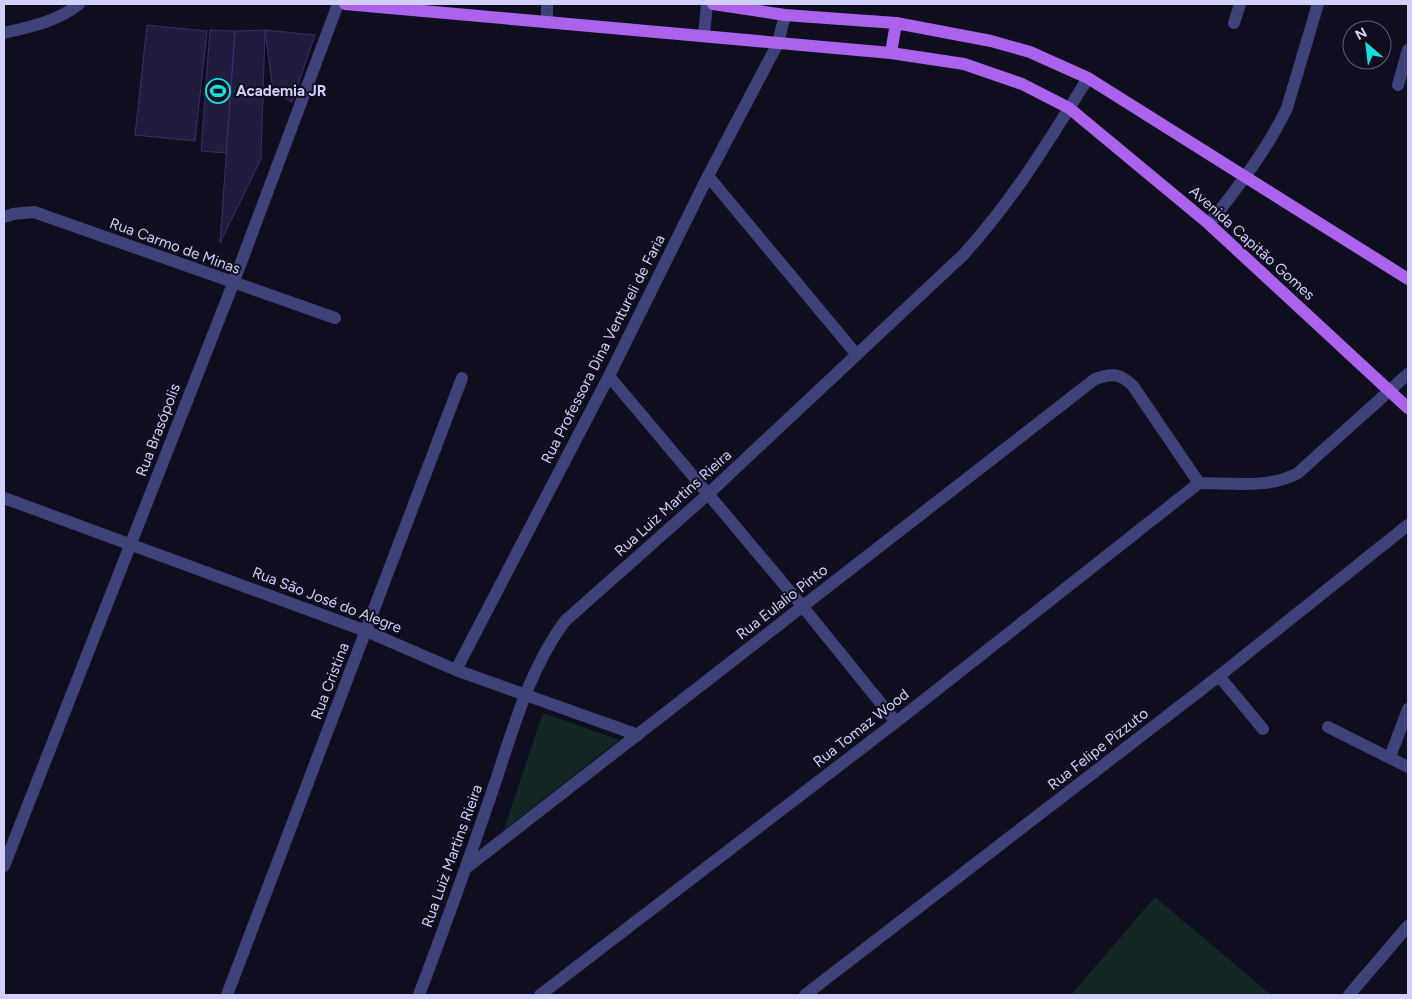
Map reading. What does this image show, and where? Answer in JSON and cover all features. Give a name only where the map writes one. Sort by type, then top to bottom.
[{"type":"main road","name":"Avenida Capitão Gomes","points":[[345,4],[891,53],[964,64],[1022,84],[1069,108],[1210,224],[1388,392],[1408,408]]},
{"type":"main road","points":[[713,4],[785,15],[896,22],[991,41],[1030,52],[1088,78],[1247,176],[1408,279]]},
{"type":"main road","points":[[891,53],[896,22]]},
{"type":"street","points":[[4,33],[40,24],[73,9],[79,4]]},
{"type":"street","name":"Rua Brasópolis","points":[[4,866],[233,284],[338,4]]},
{"type":"street","points":[[547,21],[548,4]]},
{"type":"street","points":[[704,35],[707,4]]},
{"type":"street","points":[[1234,23],[1240,4]]},
{"type":"street","points":[[1210,224],[1247,176],[1287,108],[1318,4]]},
{"type":"street","name":"Rua Professora Dina Ventureli de Faria","points":[[456,670],[609,376],[708,176],[778,43],[785,15]]},
{"type":"street","points":[[1398,86],[1408,50]]},
{"type":"street","name":"Rua Luiz Martins Rieira","points":[[419,995],[466,868],[526,693],[552,639],[564,621],[707,495],[963,255],[986,231],[1088,78]]},
{"type":"street","points":[[708,176],[857,354]]},
{"type":"street","name":"Rua Carmo de Minas","points":[[4,217],[34,212],[233,284],[335,318]]},
{"type":"street","name":"Rua Eulalio Pinto","points":[[466,868],[1095,379],[1110,374],[1122,375],[1133,386],[1199,483]]},
{"type":"street","points":[[1199,483],[1272,483],[1286,480],[1298,473],[1408,374]]},
{"type":"street","points":[[609,376],[803,607],[896,722]]},
{"type":"street","name":"Rua Cristina","points":[[226,995],[462,378]]},
{"type":"street","name":"Rua Tomaz Wood","points":[[540,995],[896,722],[1199,483]]},
{"type":"street","name":"Rua São José do Alegre","points":[[4,498],[366,631],[456,670],[526,693],[638,736]]},
{"type":"street","name":"Rua Felipe Pizzuto","points":[[805,995],[1219,676],[1408,526]]},
{"type":"street","points":[[1219,676],[1263,729]]},
{"type":"street","points":[[1390,757],[1408,709]]},
{"type":"street","points":[[1328,726],[1408,767]]},
{"type":"street","points":[[1349,995],[1408,926]]},
{"type":"green space","points":[[543,713],[619,740],[504,830]]},
{"type":"green space","points":[[1155,897],[1271,995],[1071,995]]},
{"type":"building","points":[[147,25],[207,31],[195,141],[135,135]]},
{"type":"building","name":"Academia JR","points":[[210,30],[235,31],[226,153],[201,151]]},
{"type":"building","points":[[265,30],[315,35],[292,102],[273,91]]},
{"type":"building","points":[[265,30],[261,159],[220,243],[235,31]]},
{"type":"place","name":"Academia JR","points":[[218,91]]}]
